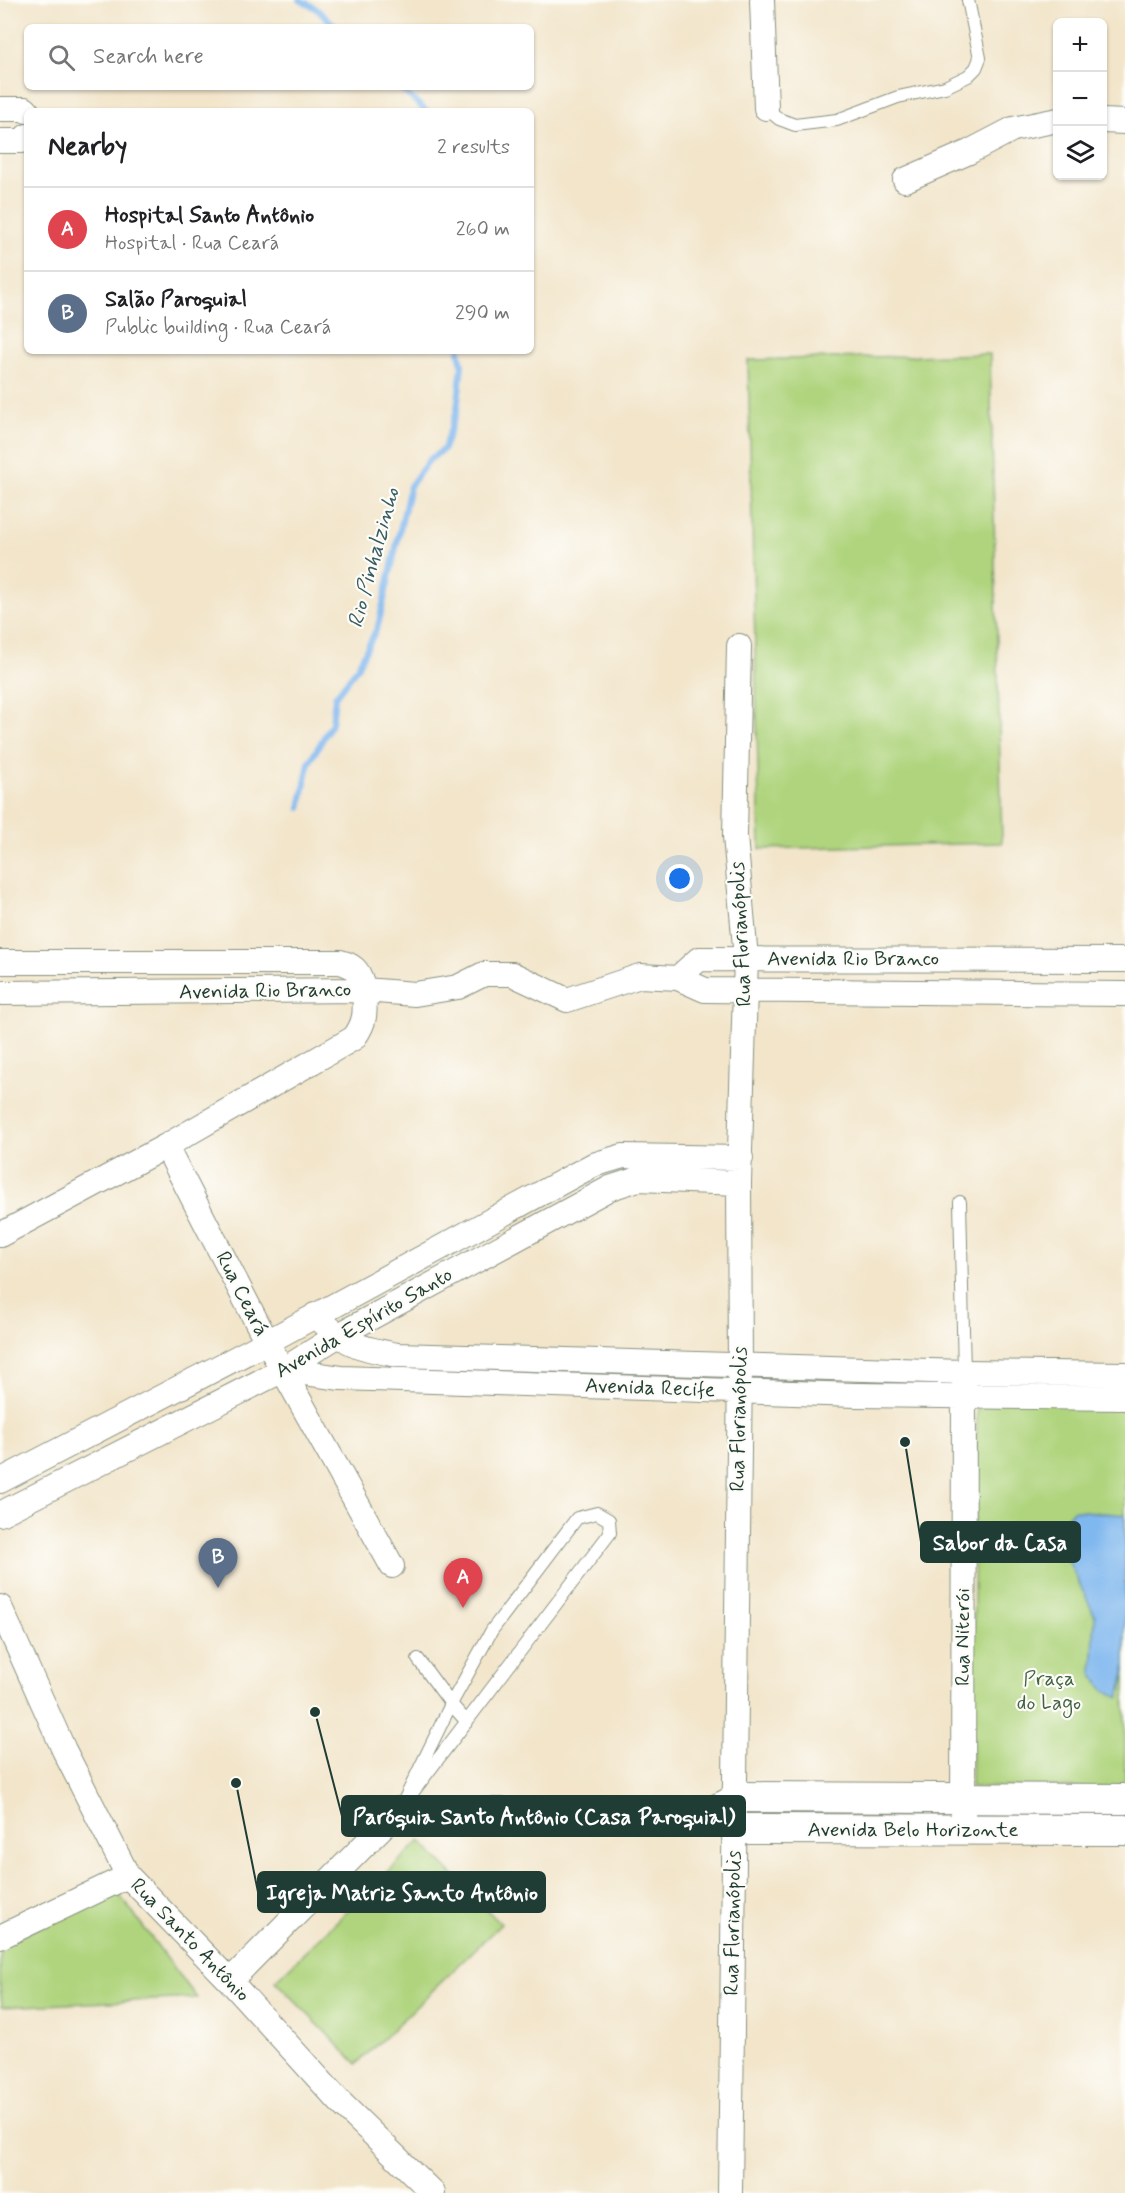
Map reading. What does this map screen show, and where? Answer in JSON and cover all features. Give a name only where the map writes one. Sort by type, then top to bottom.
[{"type":"street","points":[[762,0],[766,108]]},
{"type":"street","points":[[0,109],[24,109]]},
{"type":"street","points":[[905,180],[969,152],[1013,129],[1053,121]]},
{"type":"street","points":[[1107,121],[1125,122]]},
{"type":"street","points":[[0,141],[22,141],[24,139]]},
{"type":"street","name":"Rua Florianópolis","points":[[730,2193],[740,1392],[740,1183],[746,991],[746,958],[735,836],[739,646]]},
{"type":"street","name":"Avenida Rio Branco","points":[[1125,960],[699,959],[678,978],[705,990],[1125,994]]},
{"type":"street","points":[[860,959],[860,992]]},
{"type":"street","points":[[953,959],[953,993]]},
{"type":"street","points":[[167,962],[167,992]]},
{"type":"street","name":"Avenida Rio Branco","points":[[0,963],[340,962],[352,965],[360,973],[364,990],[0,993]]},
{"type":"street","points":[[66,963],[66,993]]},
{"type":"street","points":[[0,1234],[166,1146],[354,1038],[363,1026],[364,990],[415,994],[458,987],[484,974],[512,974],[567,1000],[640,976],[678,978]]},
{"type":"street","name":"Rua Ceará","points":[[166,1146],[267,1342],[392,1566]]},
{"type":"street","name":"Avenida Espírito Santo","points":[[0,1482],[267,1342],[593,1165],[623,1156],[741,1158]]},
{"type":"street","name":"Avenida Espírito Santo","points":[[0,1514],[283,1370],[337,1336],[610,1188],[638,1179],[740,1183]]},
{"type":"street","name":"Avenida Recife","points":[[315,1315],[337,1336],[365,1350],[398,1355],[964,1372],[1125,1374]]},
{"type":"street","points":[[595,1387],[597,1361]]},
{"type":"street","points":[[856,1395],[858,1368]]},
{"type":"street","name":"Avenida Recife","points":[[283,1370],[341,1378],[740,1392],[1125,1398]]},
{"type":"street","name":"Rua Niterói","points":[[963,1831],[964,1372]]},
{"type":"street","points":[[132,1413],[146,1440]]},
{"type":"street","name":"Rua Santo Antônio","points":[[0,1606],[64,1750],[128,1876],[230,1981],[339,2101],[432,2193]]},
{"type":"street","name":"Avenida Belo Horizonte","points":[[399,1809],[705,1812],[735,1797],[1125,1799]]},
{"type":"street","points":[[230,1981],[399,1809]]},
{"type":"street","name":"Avenida Belo Horizonte","points":[[705,1812],[734,1829],[1125,1830]]},
{"type":"street","points":[[0,1937],[128,1876]]},
{"type":"lane","points":[[766,108],[779,118],[795,125],[837,120],[898,97],[945,87],[968,76],[976,68],[980,58],[968,0]]},
{"type":"lane","points":[[960,1202],[964,1372]]},
{"type":"lane","points":[[597,1513],[609,1520],[610,1533],[399,1809],[451,1704],[492,1630],[577,1518],[597,1513]]},
{"type":"lane","points":[[418,1659],[467,1722]]},
{"type":"green space","points":[[990,354],[1002,843],[760,849],[748,360]]},
{"type":"green space","name":"Praça do Lago","points":[[977,1398],[1125,1400],[1125,1788],[971,1787]]},
{"type":"green space","points":[[420,1841],[501,1924],[357,2064],[275,1981]]},
{"type":"green space","points":[[117,1892],[197,1998],[2,2007],[0,1945]]},
{"type":"water","points":[[1073,1510],[1125,1515],[1125,1673],[1119,1698],[1103,1689],[1092,1673],[1095,1616],[1060,1544],[1061,1524]]},
{"type":"waterway","name":"Rio Pinhalzinho","points":[[300,0],[314,7],[334,24]]},
{"type":"waterway","name":"Rio Pinhalzinho","points":[[402,90],[423,108]]},
{"type":"waterway","name":"Rio Pinhalzinho","points":[[300,808],[309,763],[332,723],[335,697],[357,668],[378,626],[410,486],[429,460],[444,449],[457,410],[462,365],[460,354]]},
{"type":"place","name":"Sabor da Casa","points":[[905,1442]]},
{"type":"place","name":"Salão Paroquial","points":[[218,1588]]},
{"type":"place","name":"Hospital Santo Antônio","points":[[463,1608]]},
{"type":"place","name":"Paróquia Santo Antônio (Casa Paroquial)","points":[[315,1712]]},
{"type":"place","name":"Igreja Matriz Santo Antônio","points":[[236,1783]]}]
